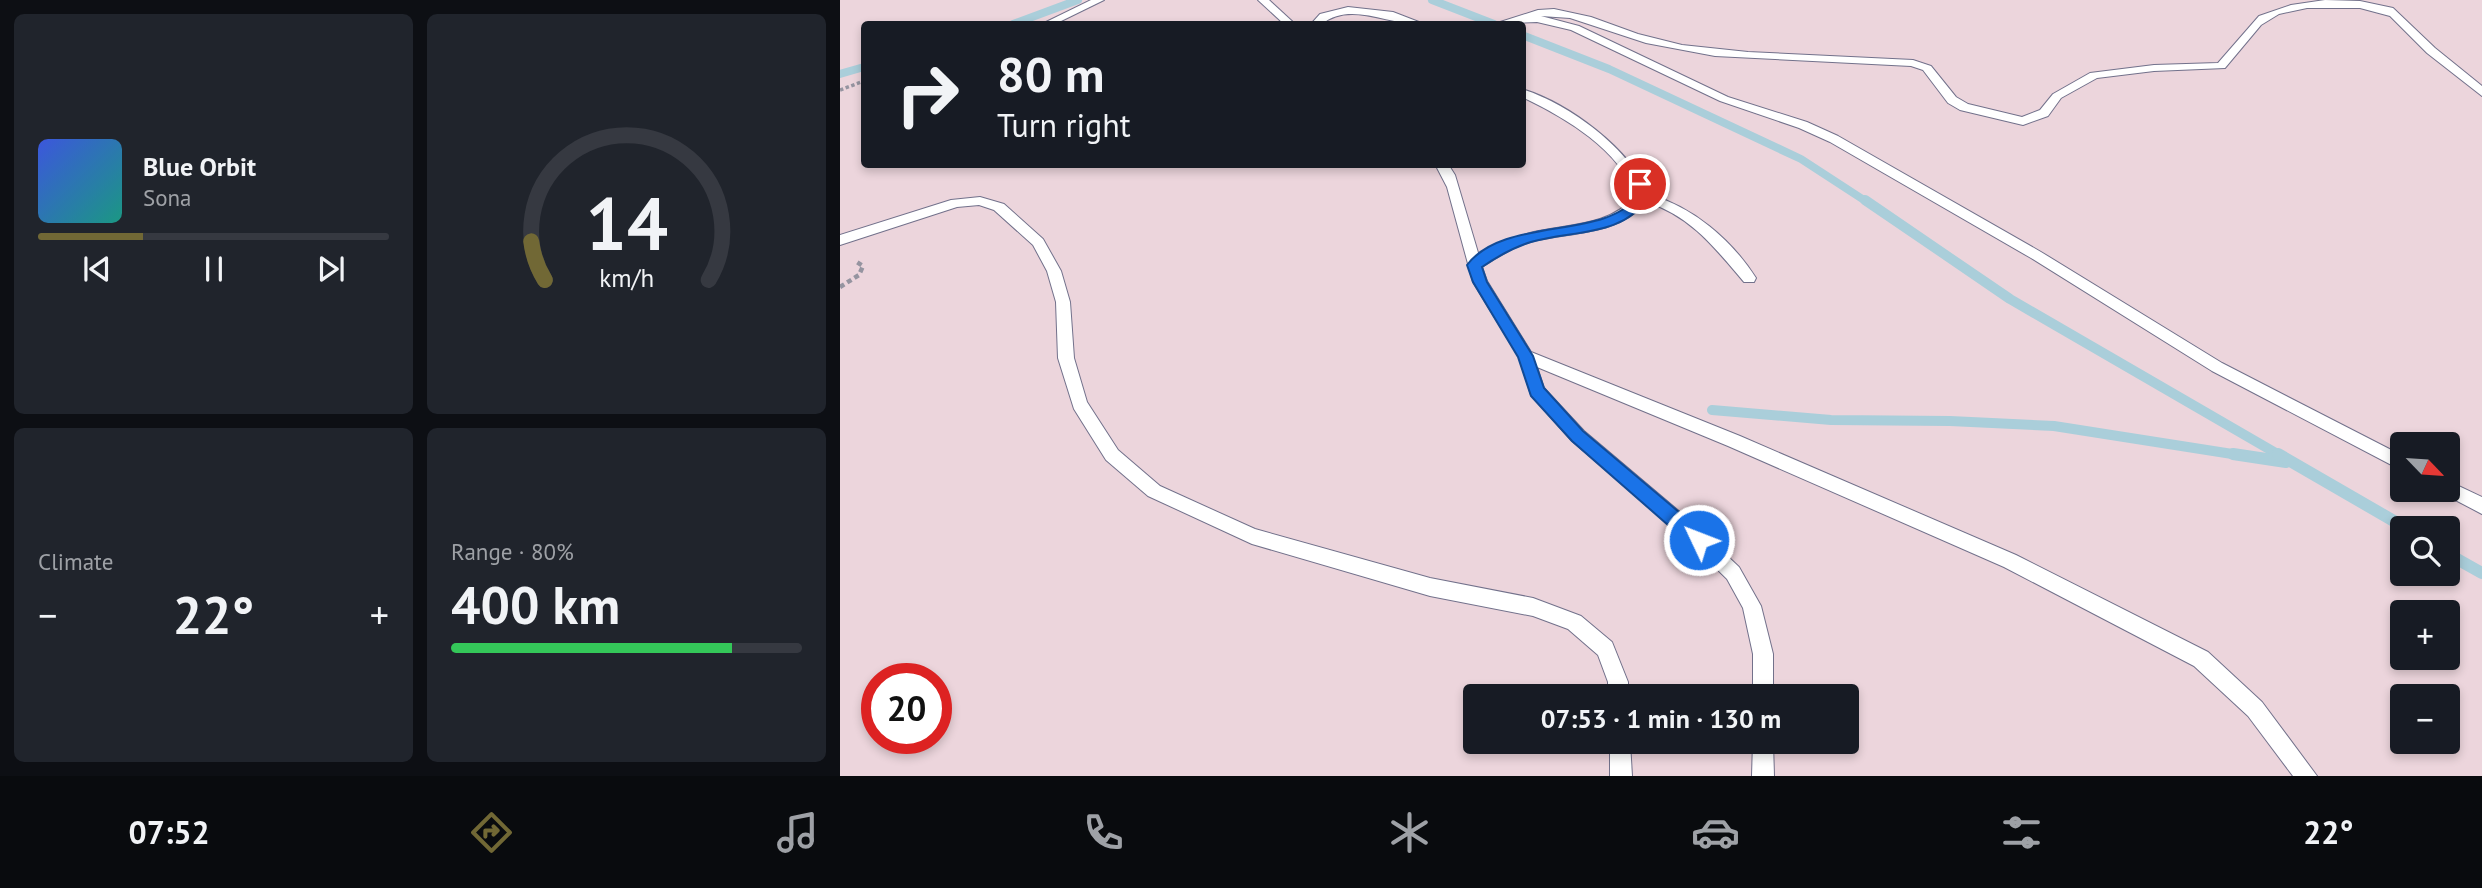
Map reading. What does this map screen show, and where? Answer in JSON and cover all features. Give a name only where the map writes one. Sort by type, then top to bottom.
[{"type":"lane","points":[[1053,21],[1098,0]]},
{"type":"lane","points":[[1263,0],[1287,21]]},
{"type":"lane","points":[[1318,21],[1325,9],[1344,2],[1386,5],[1414,21]]},
{"type":"lane","points":[[1510,21],[1555,11],[1580,16],[1638,38],[1696,50],[1913,63],[1927,68],[1952,100],[1965,107],[2023,121],[2044,113],[2057,96],[2094,75],[2154,68],[2221,66],[2229,60],[2259,21],[2285,8],[2308,2],[2362,3],[2377,5],[2399,17],[2425,45],[2482,92]]},
{"type":"lane","points":[[1017,12],[1017,21]]},
{"type":"lane","points":[[1522,18],[1558,22],[1575,28],[1724,99],[1803,125],[1834,139],[2036,255],[2217,367],[2390,457]]},
{"type":"lane","points":[[1474,265],[1506,245],[1614,221],[1633,211],[1643,197],[1640,184],[1629,167],[1577,122],[1526,94]]},
{"type":"lane","points":[[1444,168],[1449,175],[1480,282],[1526,356],[1537,391],[1578,436],[1681,523],[1733,573],[1752,606],[1763,654],[1763,684]]},
{"type":"lane","points":[[1643,197],[1666,203],[1693,217],[1749,278]]},
{"type":"lane","points":[[840,240],[956,203],[981,201],[999,207],[1038,242],[1054,271],[1063,302],[1066,358],[1080,404],[1112,455],[1154,491],[1252,536],[1430,586],[1533,607],[1574,622],[1605,649],[1618,684]]},
{"type":"lane","points":[[1526,356],[1734,441],[2010,561],[2201,659],[2255,709],[2306,776]]},
{"type":"lane","points":[[2460,494],[2482,506]]},
{"type":"lane","points":[[1620,754],[1621,776]]},
{"type":"lane","points":[[1763,754],[1763,776]]},
{"type":"path","points":[[840,90],[861,82]]},
{"type":"path","points":[[840,287],[859,275],[863,266],[857,261],[845,262]]},
{"type":"shaded area","points":[[840,0],[2482,0],[2482,776],[840,776]]},
{"type":"waterway","points":[[1021,21],[1078,0]]},
{"type":"waterway","points":[[1432,0],[1486,21]]},
{"type":"waterway","points":[[1526,37],[1609,69],[1801,159],[1867,202]]},
{"type":"waterway","points":[[840,74],[861,68]]},
{"type":"waterway","points":[[1865,200],[2010,299],[2281,456]]},
{"type":"waterway","points":[[1712,410],[1831,420],[1950,421],[2054,426],[2245,456]]},
{"type":"waterway","points":[[2233,454],[2286,462]]},
{"type":"waterway","points":[[2278,454],[2390,519]]},
{"type":"waterway","points":[[2460,561],[2482,573]]},
{"type":"route","points":[[1640,184],[1643,197],[1633,211],[1614,221],[1506,245],[1474,265],[1480,282],[1526,356],[1537,391],[1578,436],[1699,540]]}]
